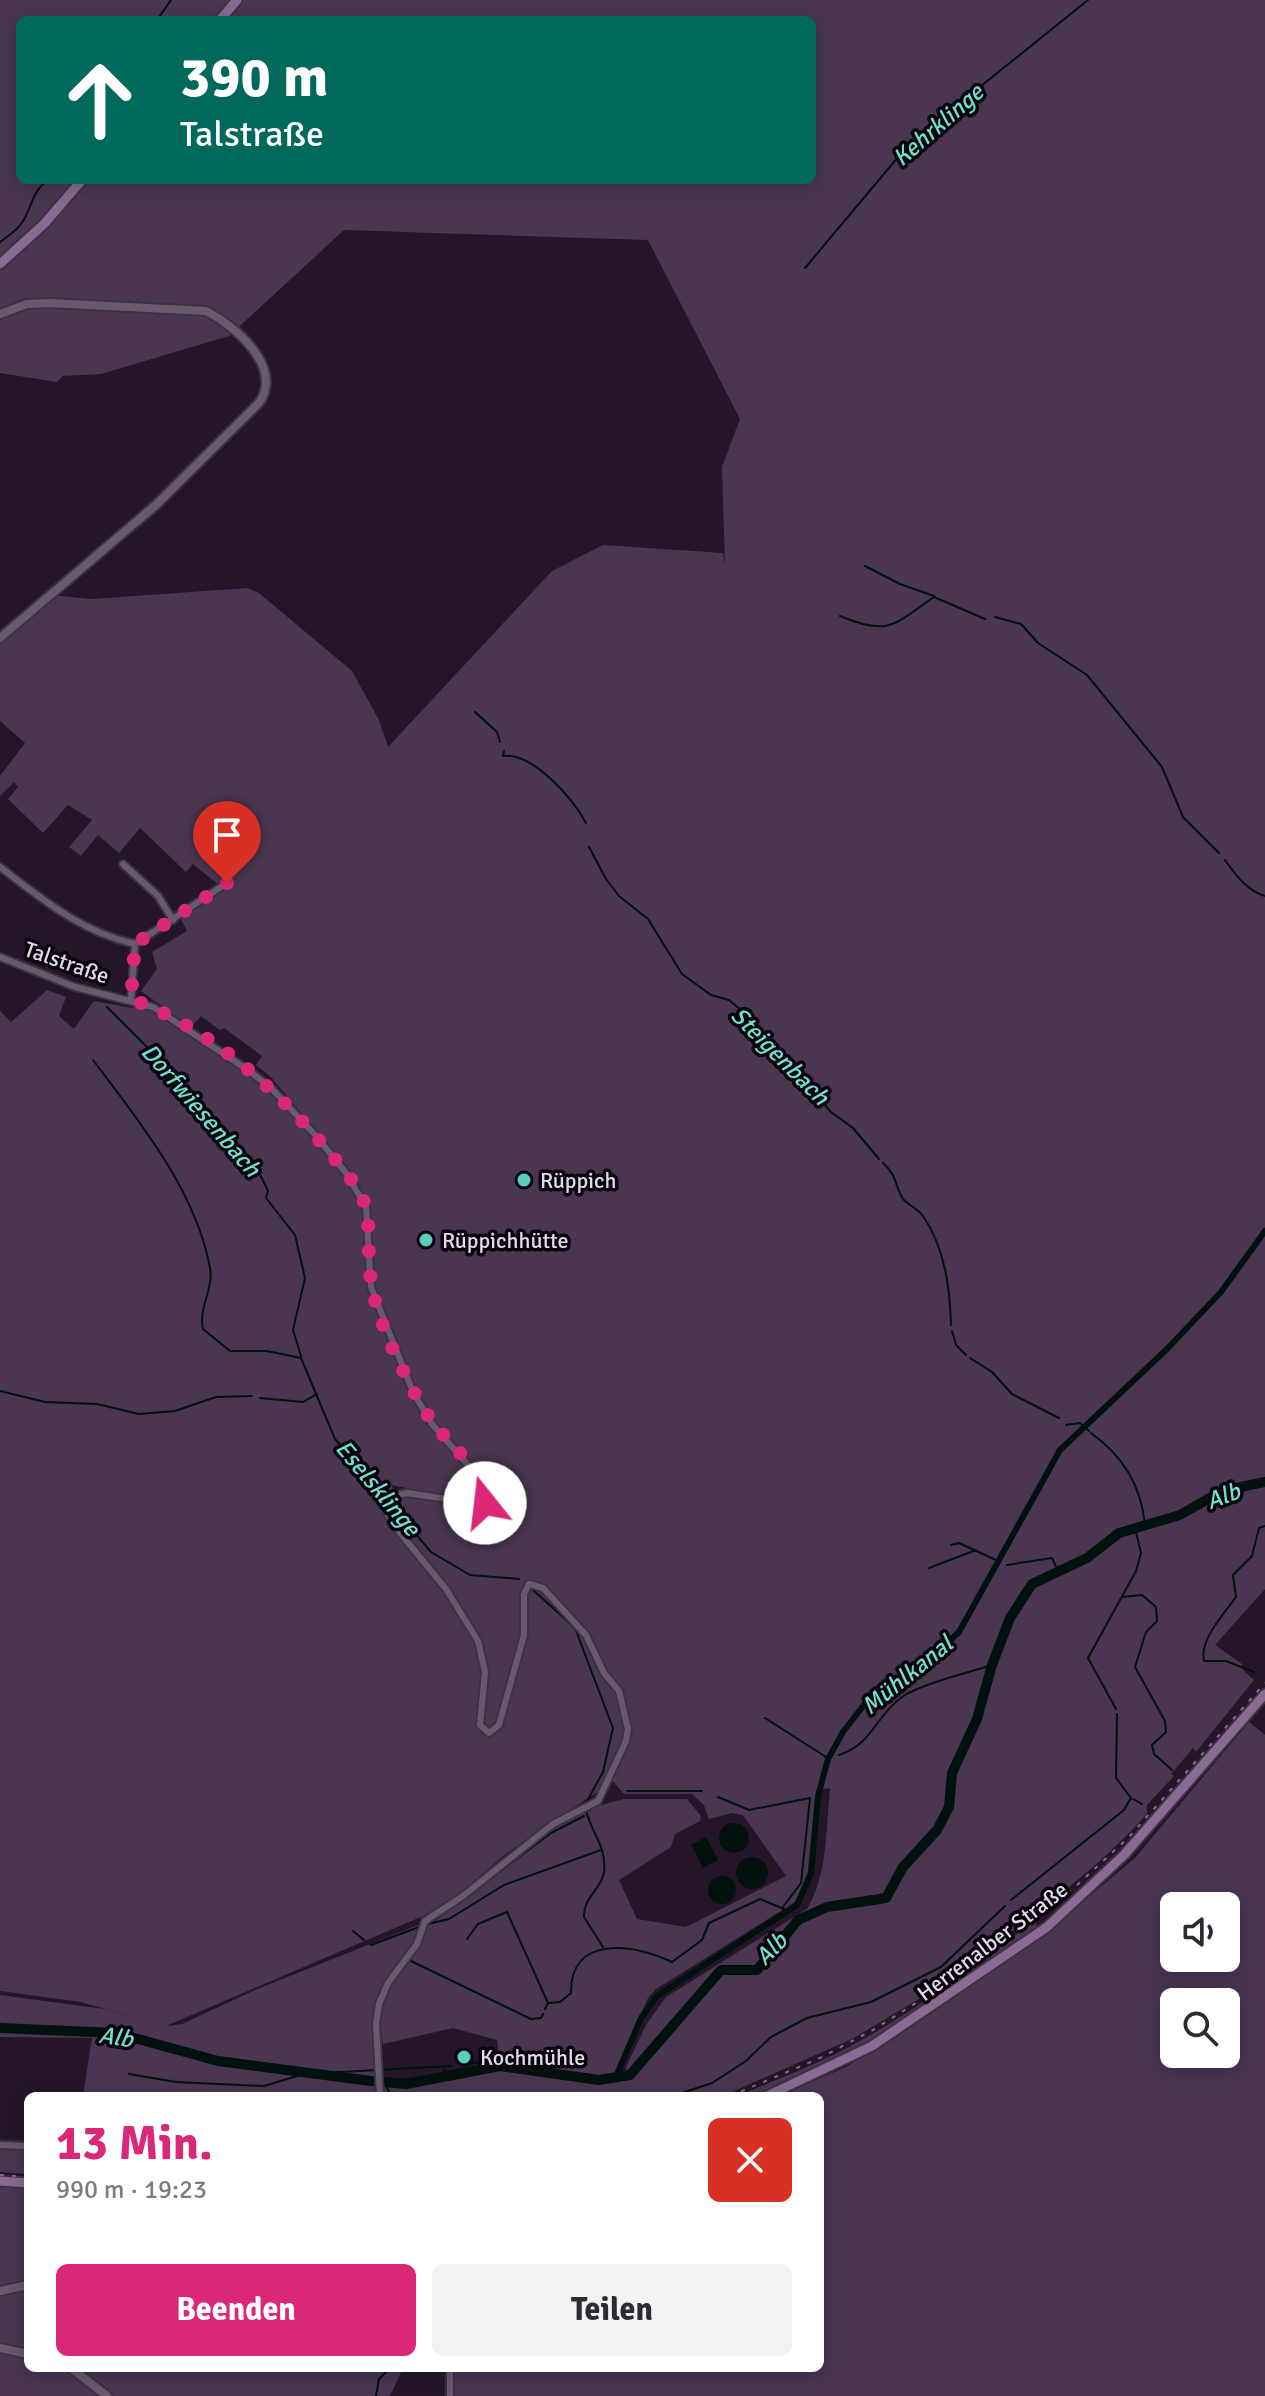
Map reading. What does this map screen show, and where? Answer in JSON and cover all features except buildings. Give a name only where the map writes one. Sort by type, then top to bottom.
[{"type":"main road","points":[[223,16],[237,0]]},
{"type":"main road","points":[[0,264],[44,224],[79,184]]},
{"type":"main road","name":"Herrenalber Straße","points":[[775,2092],[872,2046],[1047,1927],[1114,1866],[1265,1694]]},
{"type":"main road","points":[[0,2181],[24,2183]]},
{"type":"street","points":[[0,314],[27,304],[50,303],[206,311],[219,318],[259,359],[268,379],[266,394],[259,403],[157,504],[0,638]]},
{"type":"street","points":[[123,864],[158,896],[173,920]]},
{"type":"street","points":[[0,867],[69,918],[102,934],[135,944],[227,883]]},
{"type":"street","points":[[131,999],[135,944]]},
{"type":"street","name":"Talstraße","points":[[0,957],[75,987],[153,1007],[213,1044],[272,1089],[359,1192],[367,1215],[371,1287],[390,1339],[432,1424],[490,1488],[491,1498],[485,1503],[413,1493],[390,1499],[384,1506],[387,1516],[446,1589],[478,1641],[485,1672],[479,1715],[484,1732],[489,1733],[499,1725],[524,1635],[524,1594],[529,1584],[543,1588],[586,1635],[604,1673],[619,1691],[628,1729],[607,1786],[591,1805],[531,1840],[463,1896],[425,1921],[417,1944],[388,1983],[379,2004],[376,2024],[380,2092]]},
{"type":"street","points":[[0,2145],[24,2146]]},
{"type":"street","points":[[0,2291],[24,2286]]},
{"type":"street","points":[[0,2348],[24,2353]]},
{"type":"street","points":[[76,2372],[107,2396]]},
{"type":"street","points":[[450,2372],[450,2396]]},
{"type":"shaded area","points":[[0,0],[1265,0],[1265,1589],[1215,1645],[1242,1664],[1242,1669],[1254,1680],[1196,1752],[1193,1748],[1171,1774],[1174,1776],[1147,1805],[1147,1814],[1093,1867],[1035,1914],[1024,1910],[1019,1914],[1022,1924],[937,1988],[854,2038],[732,2092],[383,2092],[382,2084],[406,2085],[500,2067],[497,2040],[453,2028],[383,2044],[379,2018],[388,1986],[417,1951],[429,1923],[557,1826],[591,1808],[624,1799],[687,1799],[701,1816],[700,1821],[675,1834],[671,1847],[619,1880],[637,1919],[686,1927],[786,1876],[743,1815],[732,1813],[709,1819],[704,1805],[692,1794],[624,1794],[613,1781],[503,1856],[463,1891],[423,1916],[166,2026],[182,2024],[255,1990],[418,1925],[407,1955],[380,1991],[377,2002],[379,2076],[376,2092],[84,2092],[92,2038],[0,2037],[0,1995],[104,2009],[156,2024],[81,2002],[0,1991],[0,1011],[11,1022],[47,990],[66,997],[59,1016],[74,1029],[94,1001],[132,1008],[134,1004],[152,1009],[266,1087],[362,1186],[271,1077],[256,1065],[262,1056],[224,1028],[220,1030],[201,1016],[191,1027],[141,991],[157,969],[152,952],[187,931],[181,919],[232,883],[229,879],[219,885],[193,864],[186,872],[140,828],[119,853],[98,835],[81,856],[69,847],[92,820],[68,805],[43,833],[8,799],[18,787],[14,782],[0,796],[0,776],[25,743],[0,721],[0,640],[49,595],[92,599],[248,588],[259,593],[352,671],[379,720],[388,747],[552,571],[603,545],[723,553],[725,565],[722,467],[740,419],[648,240],[344,230],[229,336],[101,374],[63,376],[57,382],[0,373]],"holes":[[[485,1470],[514,1513],[513,1517],[504,1518],[489,1507],[454,1500],[420,1496],[400,1498],[391,1485],[478,1502],[488,1498],[489,1491],[482,1480]],[[830,1788],[822,1866],[807,1909],[666,1997],[646,2025],[626,2067],[628,2080],[599,2082],[598,2078],[615,2073],[648,1998],[656,1989],[795,1902],[807,1879],[817,1790]],[[116,2028],[190,2049],[190,2054],[116,2036]]]},
{"type":"shaded area","points":[[1249,1722],[1265,1735],[1265,2396],[452,2396],[453,2372],[824,2372],[824,2092],[787,2092],[846,2067],[1049,1930],[1135,1858]]},
{"type":"shaded area","points":[[734,1823],[740,1824],[748,1832],[748,1844],[740,1852],[734,1853],[728,1852],[720,1844],[719,1838],[720,1832],[728,1824]]},
{"type":"shaded area","points":[[706,1837],[718,1860],[703,1868],[691,1845]]},
{"type":"shaded area","points":[[752,1857],[763,1862],[768,1873],[763,1884],[752,1889],[741,1884],[736,1873],[741,1862]]},
{"type":"shaded area","points":[[722,1876],[732,1880],[736,1890],[732,1900],[722,1904],[712,1900],[708,1890],[712,1880]]},
{"type":"shaded area","points":[[1036,1919],[1037,1929],[857,2051],[767,2092],[747,2092],[849,2047],[946,1987]]},
{"type":"shaded area","points":[[0,2148],[24,2148],[24,2174],[0,2172]]},
{"type":"shaded area","points":[[0,2187],[24,2189],[24,2372],[401,2372],[390,2396],[0,2396]]},
{"type":"waterway","points":[[160,16],[171,0]]},
{"type":"waterway","name":"Kehrklinge","points":[[805,268],[909,144],[1088,0]]},
{"type":"waterway","points":[[0,242],[21,224],[43,184]]},
{"type":"waterway","points":[[865,566],[900,584],[934,596]]},
{"type":"waterway","points":[[840,616],[870,626],[891,624],[934,597],[985,619]]},
{"type":"waterway","points":[[995,617],[1021,624],[1038,643],[1087,675],[1162,767],[1183,817],[1219,853]]},
{"type":"waterway","name":"Steigenbach","points":[[475,712],[497,732],[500,742]]},
{"type":"waterway","name":"Steigenbach","points":[[504,751],[503,756],[527,761],[551,779],[586,823]]},
{"type":"waterway","name":"Steigenbach","points":[[589,847],[606,879],[619,896],[648,919],[682,974],[711,995],[729,1000],[747,1015],[831,1112],[853,1128],[879,1159]]},
{"type":"waterway","points":[[1225,860],[1247,886],[1265,896]]},
{"type":"waterway","name":"Dorfwiesenbach","points":[[107,1007],[191,1091],[195,1105],[225,1130],[255,1164],[268,1191],[266,1198],[295,1235],[305,1278],[293,1330],[301,1356]]},
{"type":"waterway","name":"Eselsklinge","points":[[93,1060],[164,1158],[192,1212],[203,1239],[211,1276],[203,1329],[230,1351],[267,1351],[301,1358],[335,1439],[431,1552],[470,1575],[519,1579]]},
{"type":"waterway","name":"Steigenbach","points":[[883,1163],[892,1173],[901,1196],[919,1211],[937,1241],[948,1283],[951,1325]]},
{"type":"waterway","name":"Mühlkanal","points":[[615,2079],[641,2018],[657,1996],[797,1905],[811,1873],[818,1796],[828,1759],[843,1732],[867,1701],[933,1656],[959,1632],[1060,1450],[1167,1349],[1221,1292],[1265,1231]]},
{"type":"waterway","name":"Steigenbach","points":[[952,1331],[956,1345],[966,1355]]},
{"type":"waterway","name":"Steigenbach","points":[[970,1358],[992,1372],[1012,1394],[1059,1418]]},
{"type":"waterway","points":[[0,1391],[45,1402],[97,1404],[139,1414],[175,1411],[216,1397],[252,1396]]},
{"type":"waterway","points":[[260,1398],[303,1402],[317,1394]]},
{"type":"waterway","points":[[1066,1425],[1080,1423],[1089,1431]]},
{"type":"waterway","points":[[1091,1433],[1112,1451],[1135,1484],[1145,1525]]},
{"type":"waterway","name":"Alb","points":[[0,2028],[116,2033],[218,2061],[406,2084],[500,2066],[599,2080],[630,2075],[721,1970],[757,1970],[798,1920],[827,1907],[886,1898],[903,1867],[937,1830],[949,1807],[952,1773],[977,1719],[992,1665],[1010,1618],[1032,1584],[1087,1558],[1119,1533],[1180,1515],[1222,1491],[1265,1482]]},
{"type":"waterway","points":[[1254,1672],[1226,1661],[1204,1661],[1203,1653],[1214,1628],[1236,1597],[1233,1575],[1252,1556],[1259,1528],[1265,1526]]},
{"type":"waterway","points":[[1116,1709],[1088,1658],[1136,1571],[1141,1553],[1135,1528]]},
{"type":"waterway","points":[[951,1545],[959,1543],[996,1560]]},
{"type":"waterway","points":[[929,1568],[976,1550]]},
{"type":"waterway","points":[[1007,1565],[1052,1558],[1058,1571]]},
{"type":"waterway","name":"Eselsklinge","points":[[532,1589],[575,1628],[613,1728],[603,1772],[585,1805]]},
{"type":"waterway","points":[[1123,1597],[1142,1595],[1156,1607],[1157,1621],[1146,1632],[1135,1667],[1165,1721],[1166,1732],[1152,1745],[1154,1754],[1172,1770]]},
{"type":"waterway","points":[[839,1755],[867,1737],[893,1704],[910,1692],[992,1665]]},
{"type":"waterway","points":[[1011,1900],[1124,1810],[1131,1798],[1116,1778],[1117,1714]]},
{"type":"waterway","points":[[765,1718],[826,1757]]},
{"type":"waterway","points":[[627,1791],[702,1791]]},
{"type":"waterway","points":[[718,1797],[749,1810],[810,1798],[801,1883],[783,1907]]},
{"type":"waterway","points":[[1133,1799],[1142,1804]]},
{"type":"waterway","points":[[586,1811],[601,1848],[604,1872],[586,1904],[584,1917],[603,1947]]},
{"type":"waterway","points":[[483,1884],[551,1833],[584,1816]]},
{"type":"waterway","points":[[428,1924],[449,1919],[504,1885],[601,1850]]},
{"type":"waterway","points":[[545,2009],[548,2003],[560,2002],[571,1993],[574,1974],[581,1961],[593,1953],[624,1948],[672,1962],[702,1940],[709,1923],[760,1899],[784,1909]]},
{"type":"waterway","points":[[685,2092],[712,2083],[746,2061],[771,2037],[807,2018],[871,2002],[941,1967],[1005,1906]]},
{"type":"waterway","points":[[432,1922],[452,1907]]},
{"type":"waterway","points":[[467,1939],[478,1924],[507,1912],[548,2003]]},
{"type":"waterway","points":[[371,1945],[419,1927]]},
{"type":"waterway","points":[[353,1931],[364,1940]]},
{"type":"waterway","points":[[411,1961],[531,2019],[541,2018],[543,2014]]},
{"type":"waterway","points":[[462,2065],[513,2061],[564,2073]]},
{"type":"waterway","points":[[129,2074],[176,2082],[264,2086],[304,2074],[451,2066]]},
{"type":"waterway","name":"Alb","points":[[444,2068],[446,2077]]},
{"type":"waterway","points":[[384,2082],[389,2092]]},
{"type":"waterway","points":[[376,2396],[379,2379],[386,2372]]},
{"type":"railway","points":[[740,2092],[818,2059],[873,2030],[949,1982],[1075,1887],[1129,1837],[1265,1683]]},
{"type":"railway","points":[[0,2175],[24,2177]]},
{"type":"place","name":"Rüppich","points":[[524,1180]]},
{"type":"place","name":"Rüppichhütte","points":[[426,1240]]},
{"type":"place","name":"Kochmühle","points":[[464,2057]]},
{"type":"route","points":[[227,883],[135,944],[134,991],[131,999],[153,1007],[213,1044],[272,1089],[346,1173],[366,1207],[371,1287],[390,1339],[413,1392],[432,1424],[490,1488],[491,1498],[485,1503]]}]
